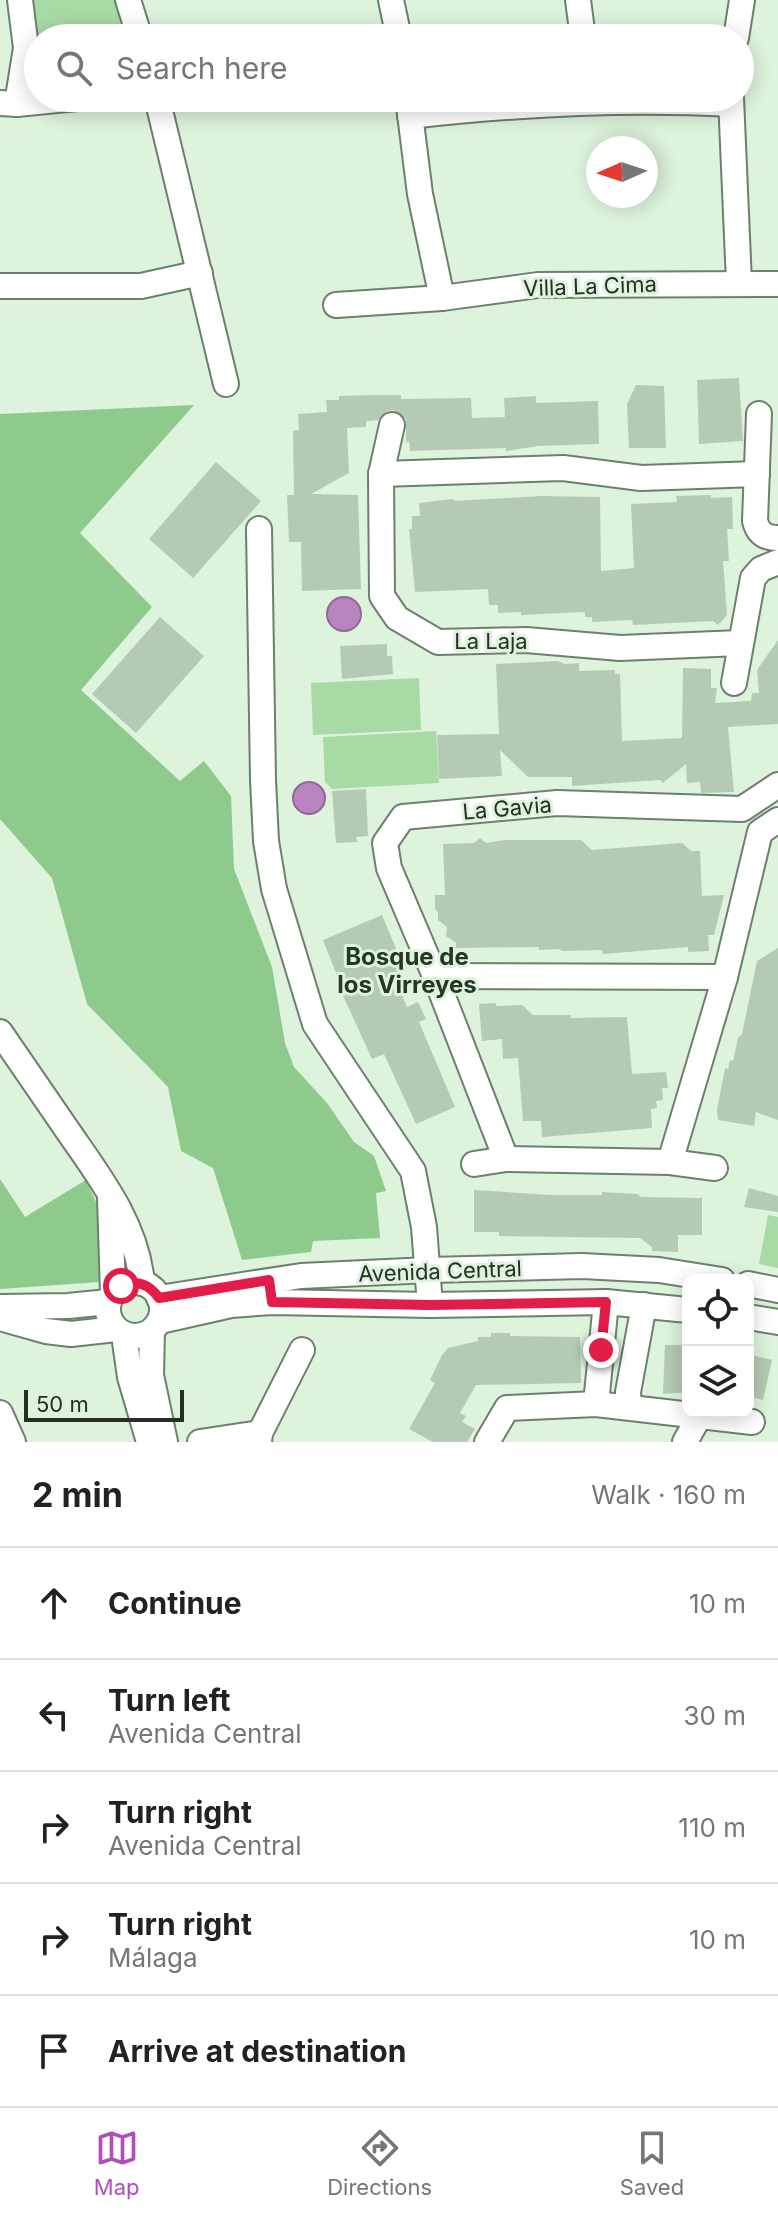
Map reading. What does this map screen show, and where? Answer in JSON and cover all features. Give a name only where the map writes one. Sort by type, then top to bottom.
[{"type":"street","points":[[20,0],[24,32]]},
{"type":"street","points":[[128,0],[136,24]]},
{"type":"street","points":[[391,0],[396,24]]},
{"type":"street","points":[[578,0],[581,24]]},
{"type":"street","points":[[738,24],[742,0]]},
{"type":"street","points":[[8,104],[24,54]]},
{"type":"street","points":[[160,112],[226,384]]},
{"type":"street","points":[[410,112],[420,194],[442,298]]},
{"type":"street","points":[[731,112],[739,283]]},
{"type":"street","points":[[0,286],[141,286],[200,273]]},
{"type":"street","name":"Villa La Cima","points":[[336,305],[442,298],[538,285],[778,284]]},
{"type":"street","points":[[759,414],[757,529],[765,536],[778,538]]},
{"type":"street","name":"La Laja","points":[[392,425],[381,474],[382,596],[397,618],[438,642],[526,640],[620,648],[740,643]]},
{"type":"street","points":[[381,474],[563,468],[641,478],[757,474]]},
{"type":"street","points":[[259,529],[263,780],[266,841],[274,889],[315,1024],[413,1171],[429,1270],[430,1305]]},
{"type":"street","points":[[734,683],[753,578],[761,569],[778,562]]},
{"type":"street","name":"La Gavia","points":[[506,1159],[389,868],[385,843],[403,817],[557,803],[742,809],[778,785]]},
{"type":"street","points":[[670,1162],[725,977],[760,832],[778,820]]},
{"type":"street","points":[[435,976],[725,977]]},
{"type":"street","points":[[0,1032],[110,1194],[131,1232],[153,1308],[151,1375],[165,1442]]},
{"type":"street","points":[[474,1164],[506,1159],[670,1162],[715,1168]]},
{"type":"street","points":[[110,1194],[110,1321],[120,1332],[149,1442]]},
{"type":"street","name":"Avenida Central","points":[[153,1308],[231,1305],[270,1291],[429,1270],[582,1266],[684,1274]]},
{"type":"street","points":[[516,1268],[517,1303]]},
{"type":"street","points":[[0,1307],[111,1297],[121,1286],[132,1282],[153,1308]]},
{"type":"street","points":[[754,1285],[778,1290]]},
{"type":"street","name":"Avenida Central","points":[[270,1291],[430,1305],[606,1302],[682,1309]]},
{"type":"street","points":[[596,1404],[606,1302]]},
{"type":"street","points":[[629,1407],[628,1392],[644,1305]]},
{"type":"street","points":[[0,1318],[46,1331],[71,1334],[120,1332],[134,1337],[153,1308]]},
{"type":"street","points":[[754,1318],[778,1322]]},
{"type":"street","points":[[200,1442],[259,1438],[302,1350]]},
{"type":"street","points":[[487,1442],[507,1408],[596,1404],[682,1413]]},
{"type":"street","points":[[0,1413],[13,1442]]},
{"type":"street","points":[[685,1442],[698,1418]]},
{"type":"street","points":[[722,1418],[752,1422]]},
{"type":"green space","points":[[27,0],[118,0],[126,24],[28,24]]},
{"type":"green space","points":[[194,405],[80,533],[152,607],[81,690],[180,781],[204,761],[231,796],[234,869],[272,967],[285,1043],[294,1067],[327,1103],[354,1142],[374,1156],[386,1191],[376,1193],[380,1238],[313,1241],[311,1252],[242,1260],[213,1168],[181,1151],[168,1087],[87,1004],[52,878],[0,819],[0,414]]},
{"type":"green space","points":[[419,678],[421,730],[313,735],[311,683]]},
{"type":"green space","points":[[436,731],[439,783],[332,789],[325,782],[323,737]]},
{"type":"green space","points":[[0,1179],[25,1217],[86,1180],[97,1204],[99,1282],[0,1289]]},
{"type":"green space","points":[[768,1215],[778,1217],[778,1268],[759,1264]]},
{"type":"shaded area","points":[[344,597],[356,602],[361,614],[356,626],[344,631],[332,626],[327,614],[332,602]]},
{"type":"shaded area","points":[[309,782],[320,787],[325,798],[320,809],[309,814],[298,809],[293,798],[298,787]]},
{"type":"building","points":[[739,378],[743,441],[699,444],[697,380]]},
{"type":"building","points":[[636,385],[664,386],[666,448],[629,448],[627,404]]},
{"type":"building","points":[[401,395],[401,399],[471,398],[472,418],[505,417],[504,398],[536,396],[536,403],[598,401],[599,444],[538,446],[506,451],[506,448],[410,451],[409,441],[406,443],[406,419],[394,410],[387,411],[378,420],[366,421],[366,427],[347,428],[349,473],[311,494],[358,495],[361,589],[302,591],[301,542],[289,542],[287,495],[294,495],[293,431],[299,430],[298,414],[327,412],[326,400],[339,400],[339,396]]},
{"type":"building","points":[[216,462],[261,501],[193,578],[149,539]]},
{"type":"building","points":[[711,495],[711,498],[732,497],[733,529],[727,529],[729,561],[723,561],[727,615],[718,625],[713,621],[633,625],[632,620],[592,622],[592,617],[585,617],[585,612],[498,613],[498,605],[489,605],[488,589],[415,592],[409,529],[412,529],[412,516],[420,516],[419,503],[541,496],[600,497],[601,571],[634,568],[631,504],[677,502],[676,496]]},
{"type":"building","points":[[160,617],[204,656],[136,733],[92,694]]},
{"type":"building","points":[[778,640],[778,724],[728,727],[734,792],[701,793],[700,782],[687,783],[686,764],[663,783],[660,780],[572,786],[572,777],[528,777],[500,750],[502,776],[439,779],[437,735],[499,734],[496,664],[557,661],[579,663],[579,671],[615,670],[615,674],[620,674],[622,741],[682,738],[683,668],[711,669],[711,688],[717,688],[715,703],[751,701],[752,693],[759,693],[757,670]]},
{"type":"building","points":[[387,644],[387,656],[392,656],[393,674],[342,679],[340,646]]},
{"type":"building","points":[[366,789],[368,836],[356,837],[357,842],[336,843],[332,791]]},
{"type":"building","points":[[480,838],[486,843],[581,840],[592,850],[682,843],[691,851],[700,851],[702,896],[724,895],[714,935],[708,935],[709,951],[688,952],[688,947],[603,954],[602,950],[539,950],[539,947],[456,948],[456,943],[446,936],[447,927],[438,920],[435,909],[435,895],[445,895],[443,844],[474,843]]},
{"type":"building","points":[[382,915],[405,970],[393,975],[407,1007],[418,1002],[426,1019],[419,1022],[455,1107],[416,1124],[384,1054],[372,1059],[340,989],[323,940]]},
{"type":"building","points":[[778,948],[778,1120],[756,1112],[754,1126],[718,1120],[725,1068],[728,1069],[730,1060],[733,1061],[738,1038],[742,1034],[757,961]]},
{"type":"building","points":[[496,1003],[496,1006],[522,1005],[533,1015],[627,1017],[632,1074],[666,1072],[668,1088],[662,1088],[663,1100],[656,1101],[657,1108],[651,1109],[652,1128],[542,1137],[541,1121],[523,1121],[518,1058],[503,1059],[502,1039],[482,1041],[479,1004]]},
{"type":"building","points":[[749,1188],[778,1196],[778,1212],[744,1207]]},
{"type":"building","points":[[474,1190],[551,1195],[602,1195],[602,1192],[638,1194],[641,1197],[702,1198],[702,1235],[678,1235],[678,1252],[652,1251],[652,1247],[640,1238],[499,1236],[499,1232],[474,1232]]},
{"type":"building","points":[[491,1333],[580,1337],[581,1383],[476,1385],[460,1413],[466,1416],[462,1422],[475,1429],[467,1442],[433,1442],[409,1429],[435,1383],[430,1380],[442,1355],[448,1348],[478,1341],[478,1337],[491,1337]]},
{"type":"building","points":[[665,1345],[682,1345],[682,1392],[663,1394]]},
{"type":"building","points":[[754,1356],[772,1360],[763,1400],[754,1398]]},
{"type":"district","name":"Bosque de los Virreyes","points":[[407,970]]},
{"type":"route","points":[[121,1286],[132,1282],[142,1283],[153,1289],[159,1298],[269,1280],[272,1302],[430,1305],[606,1302],[601,1350]]}]
